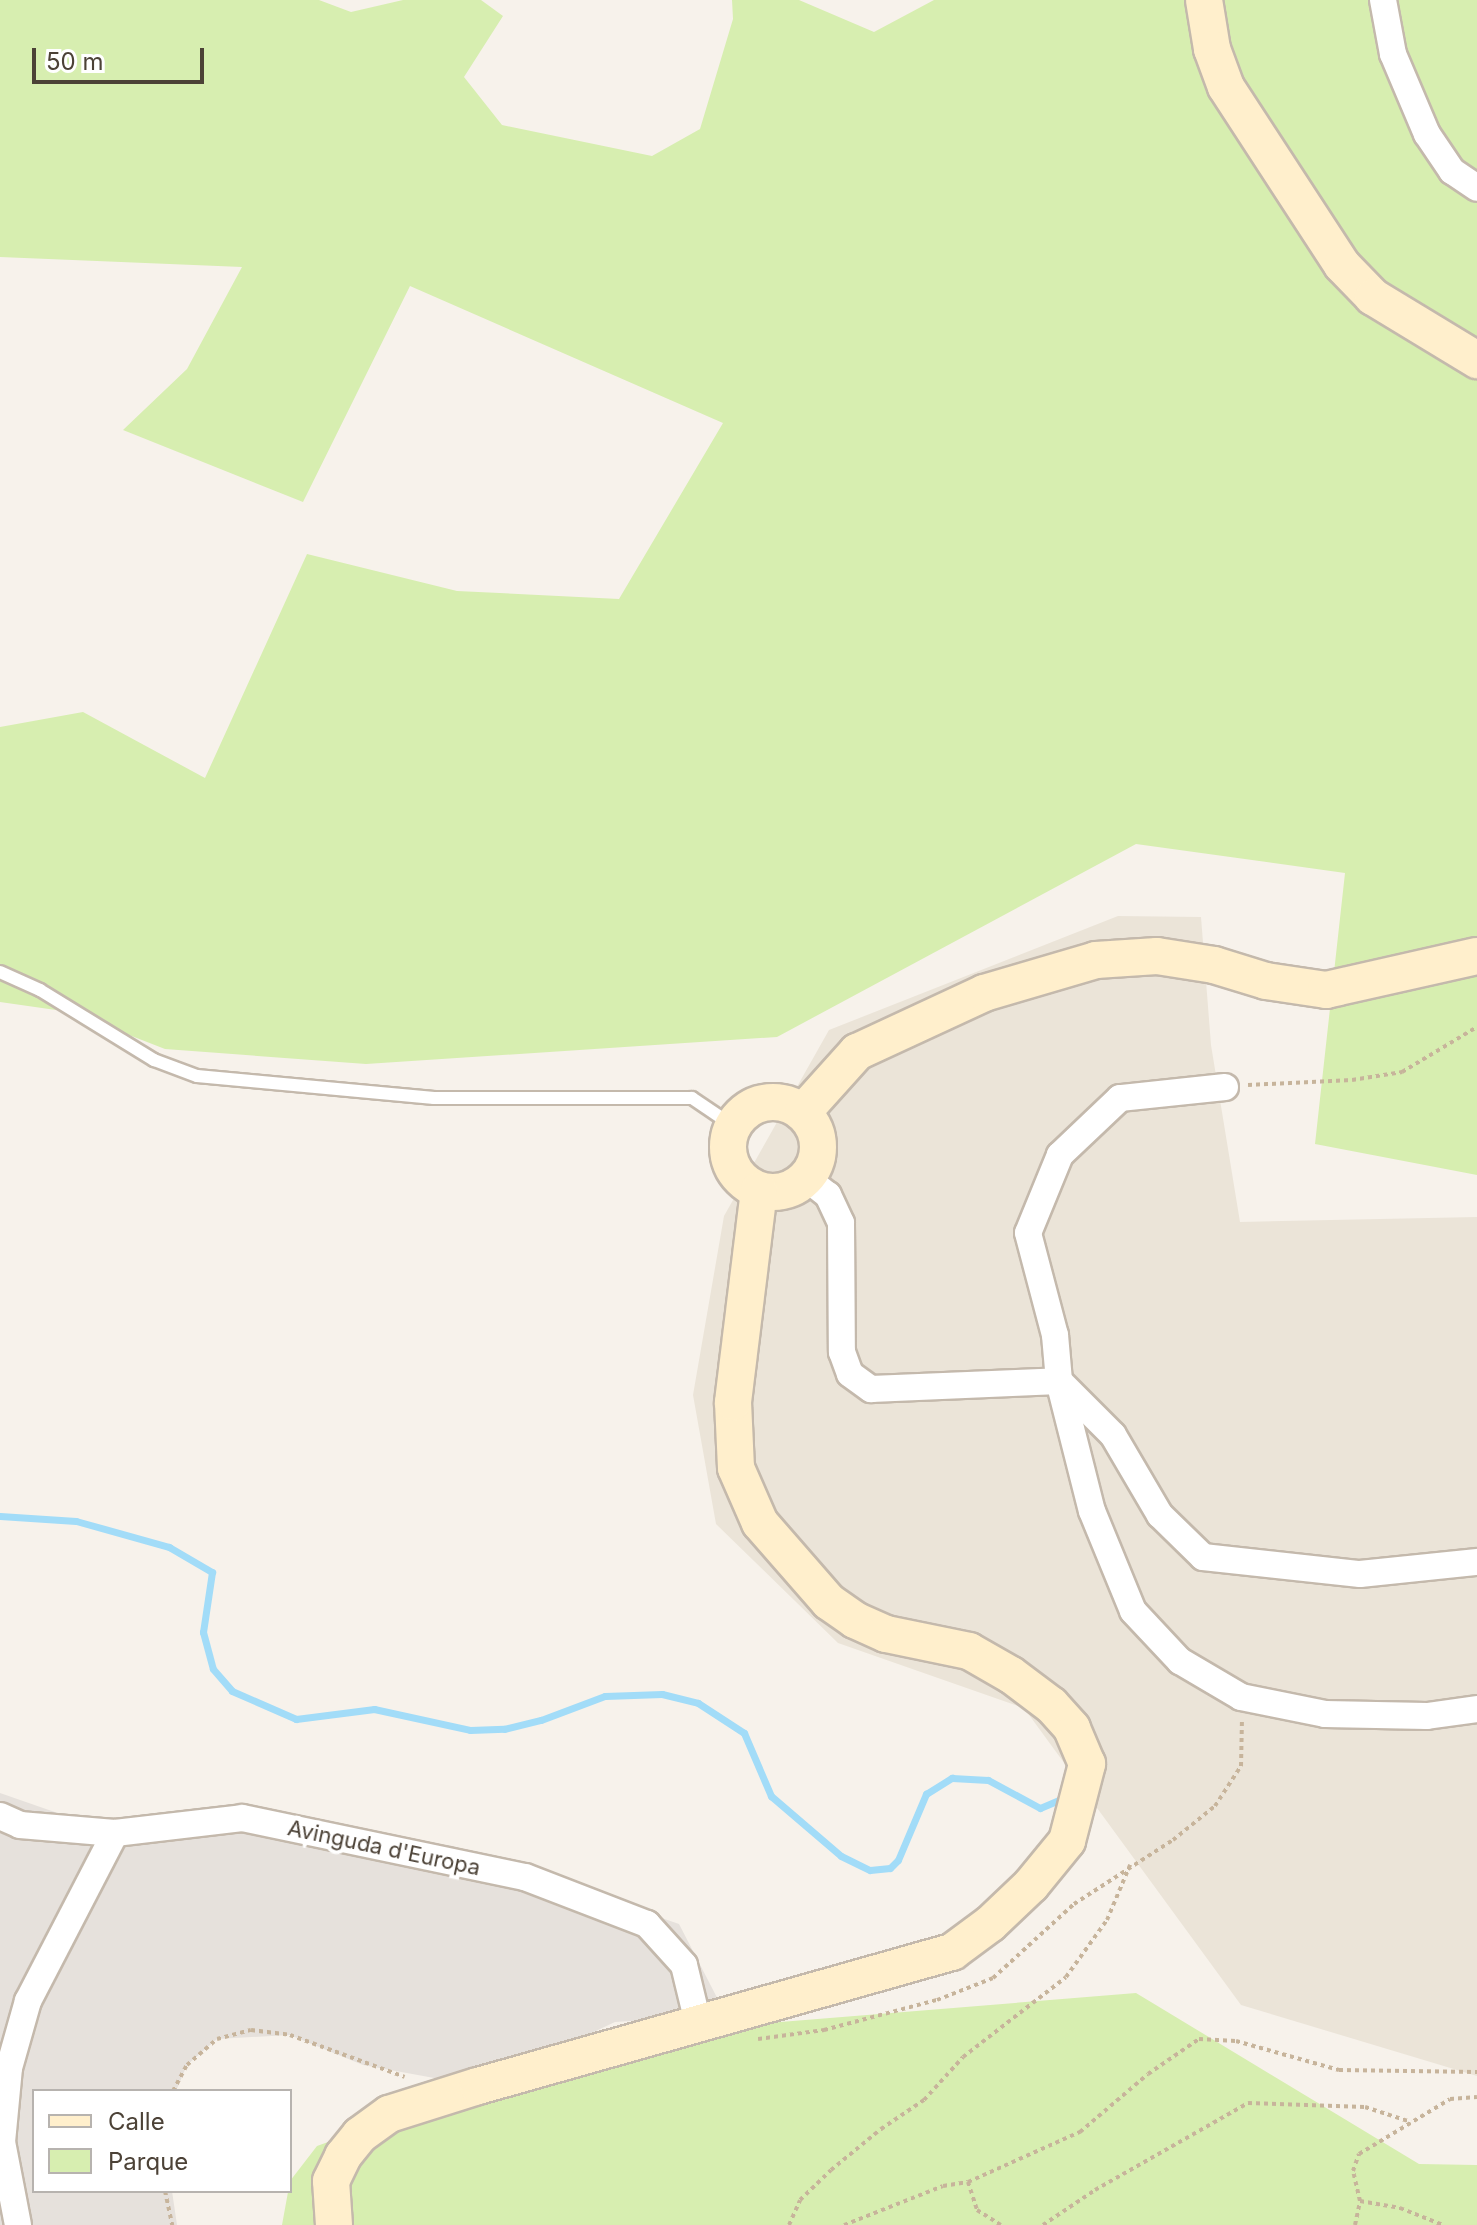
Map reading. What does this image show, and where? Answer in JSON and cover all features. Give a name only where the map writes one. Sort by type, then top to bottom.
[{"type":"street","points":[[1204,0],[1212,49],[1226,87],[1342,265],[1373,297],[1477,360]]},
{"type":"street","points":[[1383,0],[1393,54],[1427,134],[1452,171],[1477,188]]},
{"type":"street","points":[[803,1112],[857,1052],[984,993],[1096,960],[1157,956],[1214,965],[1266,981],[1326,990],[1477,956]]},
{"type":"street","points":[[1225,1087],[1120,1098],[1060,1155],[1028,1233],[1055,1335],[1059,1381],[1092,1511],[1133,1611],[1180,1661],[1241,1697],[1325,1714],[1427,1716],[1477,1709]]},
{"type":"street","points":[[764,1101],[785,1102],[803,1112],[814,1126],[819,1144],[816,1162],[806,1178],[784,1192],[759,1191],[741,1181],[730,1164],[727,1144],[732,1125],[746,1109],[764,1101]]},
{"type":"street","points":[[806,1178],[828,1195],[841,1223],[842,1352],[850,1374],[871,1389],[1059,1381],[1113,1435],[1160,1515],[1203,1557],[1360,1574],[1477,1562]]},
{"type":"street","points":[[334,2225],[331,2181],[343,2156],[360,2135],[389,2114],[952,1952],[990,1924],[1031,1885],[1067,1841],[1087,1764],[1072,1728],[1051,1705],[1011,1675],[969,1651],[886,1634],[855,1620],[829,1602],[760,1523],[736,1468],[733,1402],[759,1191]]},
{"type":"street","name":"Avinguda d'Europa","points":[[0,1816],[20,1825],[115,1833],[242,1818],[525,1877],[647,1924],[684,1965],[698,2023]]},
{"type":"street","points":[[18,2225],[2,2142],[9,2068],[28,2001],[115,1833]]},
{"type":"lane","points":[[0,972],[40,990],[154,1060],[197,1076],[434,1098],[692,1098],[732,1125]]},
{"type":"path","points":[[1225,1087],[1352,1080],[1402,1072],[1477,1027]]},
{"type":"path","points":[[789,2225],[800,2200],[831,2170],[924,2100],[963,2057],[1066,1977],[1107,1920],[1130,1865],[1173,1840],[1215,1806],[1241,1766],[1241,1697]]},
{"type":"path","points":[[174,2089],[187,2065],[217,2039],[251,2030],[290,2035],[413,2080]]},
{"type":"path","points":[[844,2225],[943,2186],[968,2182],[1080,2132],[1148,2074],[1199,2039],[1236,2041],[1339,2070],[1477,2072]]},
{"type":"path","points":[[1355,2225],[1360,2201],[1353,2171],[1359,2154],[1450,2099],[1477,2097]]},
{"type":"path","points":[[1043,2225],[1095,2190],[1248,2103],[1365,2107],[1411,2122]]},
{"type":"path","points":[[968,2182],[977,2210],[1001,2225]]},
{"type":"path","points":[[165,2193],[172,2225]]},
{"type":"path","points":[[1360,2201],[1400,2208],[1443,2225]]},
{"type":"shaded area","points":[[1118,916],[1201,917],[1211,1045],[1240,1222],[1477,1217],[1477,2076],[1241,2005],[1024,1708],[838,1643],[716,1524],[693,1395],[724,1216],[829,1030]]},
{"type":"shaded area","points":[[0,1793],[115,1833],[242,1818],[453,1846],[679,1924],[726,2015],[615,2022],[478,2086],[363,2065],[290,2035],[217,2039],[187,2065],[177,2089],[32,2089],[32,2193],[172,2193],[177,2225],[0,2225]]},
{"type":"green space","points":[[0,0],[319,0],[351,12],[403,0],[481,0],[503,16],[464,77],[502,125],[652,156],[700,129],[733,19],[732,0],[799,0],[874,32],[934,0],[1477,0],[1477,1175],[1315,1144],[1345,873],[1136,844],[777,1037],[366,1064],[165,1049],[70,1012],[0,1002],[0,727],[83,712],[205,778],[307,554],[457,591],[619,599],[723,423],[410,286],[303,502],[123,430],[187,369],[242,267],[0,257]]},
{"type":"green space","points":[[1136,1993],[1419,2164],[1477,2165],[1477,2225],[282,2225],[288,2193],[292,2193],[292,2178],[317,2146],[623,2035]]},
{"type":"waterway","points":[[0,1516],[76,1521],[169,1547],[212,1572],[203,1632],[213,1669],[232,1691],[296,1719],[374,1709],[470,1730],[504,1729],[541,1720],[605,1696],[662,1694],[698,1703],[744,1733],[771,1796],[841,1856],[870,1870],[890,1868],[898,1860],[926,1794],[952,1778],[988,1780],[1040,1808],[1063,1798]]}]
